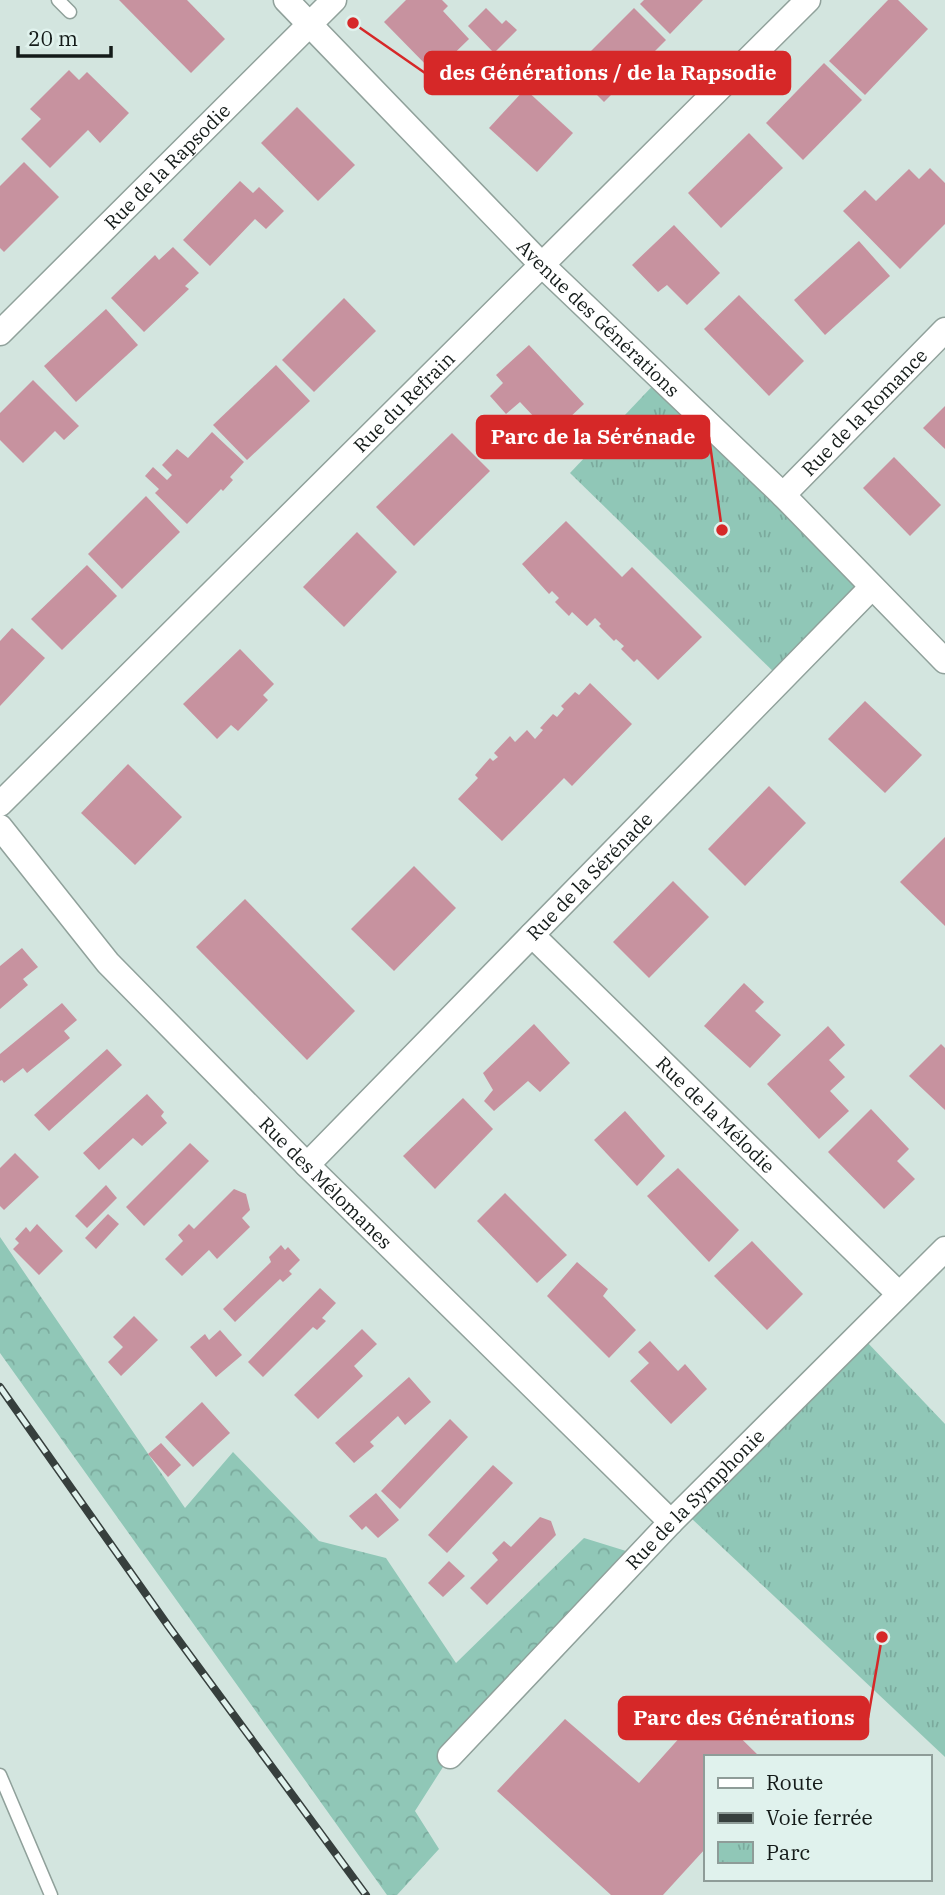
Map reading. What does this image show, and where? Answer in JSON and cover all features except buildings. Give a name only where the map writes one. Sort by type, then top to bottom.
[{"type":"street","name":"Avenue des Générations","points":[[286,0],[541,264],[783,495],[945,661]]},
{"type":"street","name":"Rue de la Rapsodie","points":[[0,333],[334,0]]},
{"type":"street","name":"Rue du Refrain","points":[[0,804],[808,0]]},
{"type":"street","name":"Rue de la Romance","points":[[783,495],[945,330]]},
{"type":"street","name":"Rue de la Sérénade","points":[[307,1165],[872,587]]},
{"type":"street","name":"Rue des Mélomanes","points":[[0,827],[108,963],[307,1165],[671,1522]]},
{"type":"street","name":"Rue de la Mélodie","points":[[532,935],[899,1294]]},
{"type":"street","name":"Rue de la Symphonie","points":[[450,1756],[671,1522],[945,1250]]},
{"type":"lane","points":[[58,0],[70,12]]},
{"type":"lane","points":[[0,1775],[51,1895]]},
{"type":"green space","points":[[660,378],[872,587],[782,680],[570,473]]},
{"type":"green space","points":[[0,1237],[185,1508],[233,1452],[319,1541],[386,1558],[456,1663],[584,1538],[639,1555],[450,1756],[415,1811],[439,1849],[397,1895],[387,1895],[0,1353]]},
{"type":"green space","points":[[866,1341],[945,1424],[945,1757],[691,1518]]},
{"type":"railway","points":[[0,1387],[169,1627],[366,1895]]},
{"type":"place","name":"des Générations / de la Rapsodie","points":[[353,23]]},
{"type":"place","name":"Parc de la Sérénade","points":[[722,530]]},
{"type":"place","name":"Parc des Générations","points":[[882,1637]]}]
